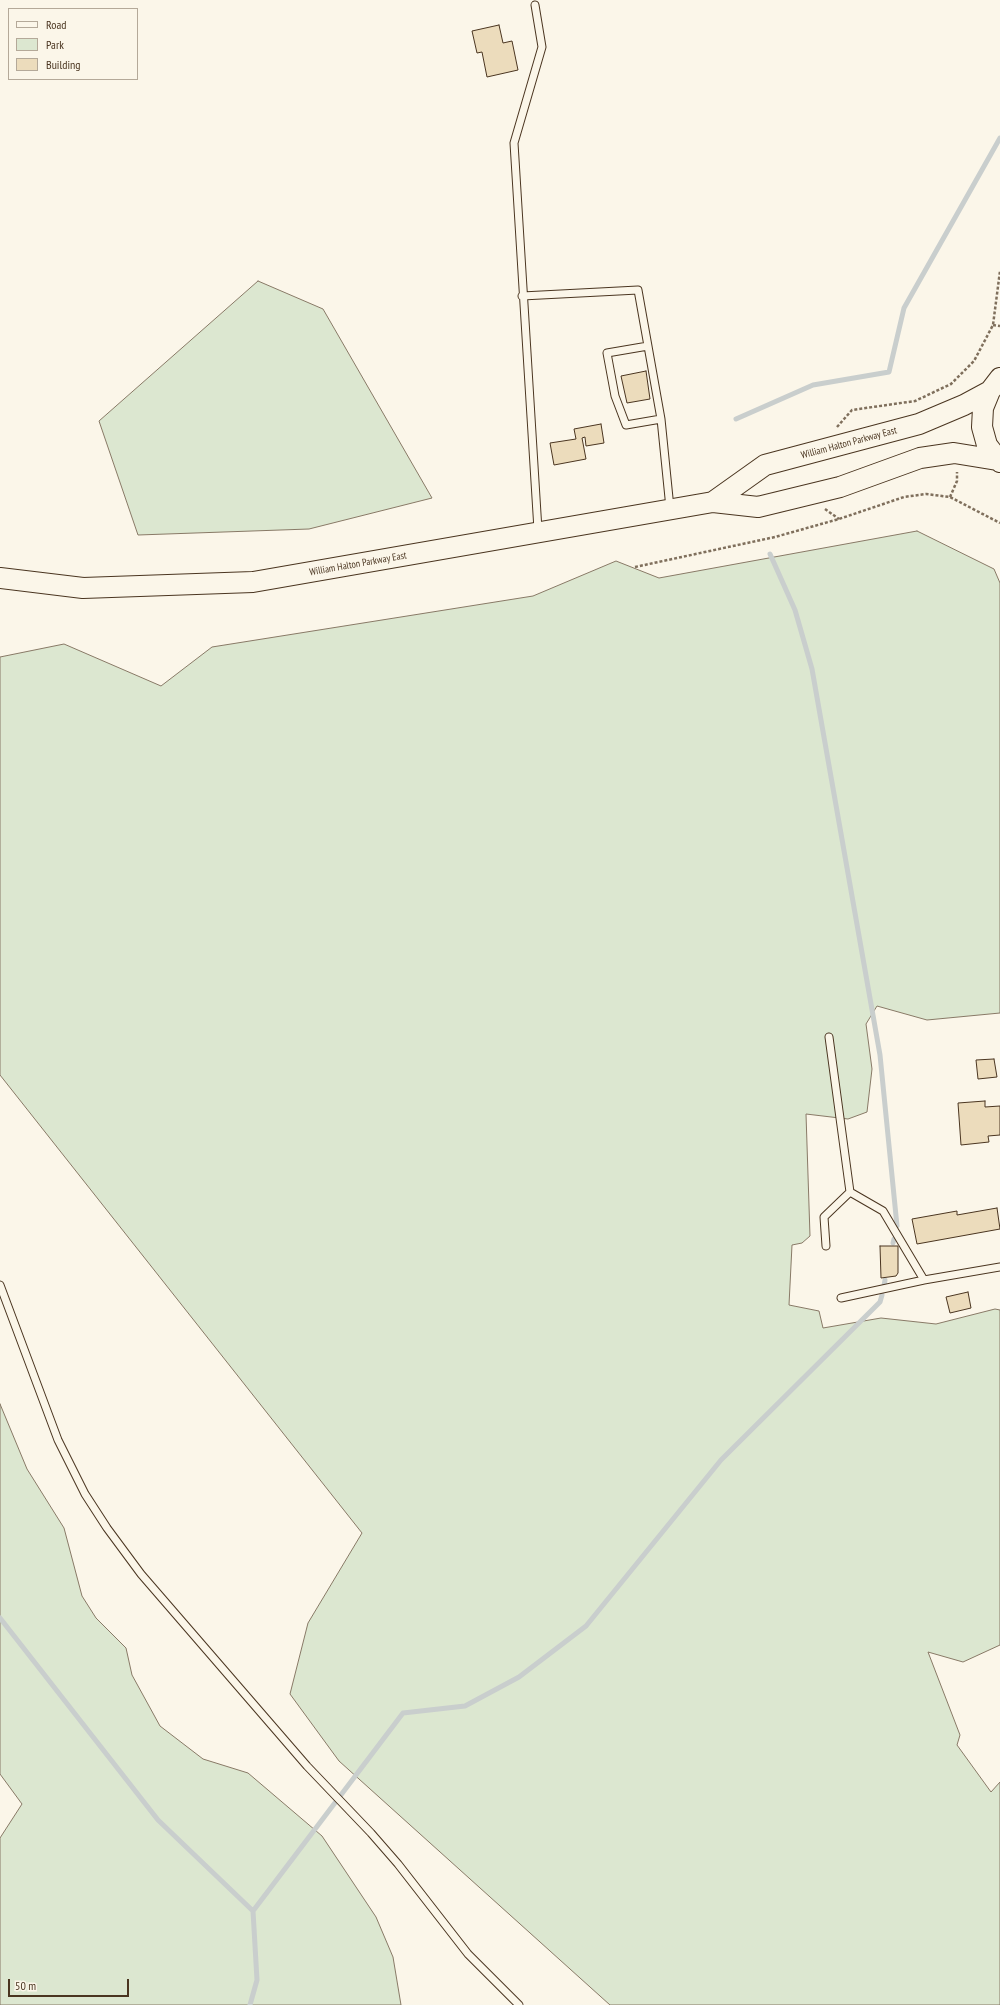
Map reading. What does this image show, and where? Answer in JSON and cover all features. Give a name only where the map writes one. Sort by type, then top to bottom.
[{"type":"main road","name":"William Halton Parkway East","points":[[713,502],[765,465],[919,424],[964,405],[995,385]]},
{"type":"main road","points":[[995,385],[983,408],[982,427],[987,445],[999,461]]},
{"type":"main road","name":"William Halton Parkway East","points":[[0,578],[83,588],[253,582],[713,502],[758,507],[840,487],[920,458],[954,453],[999,461]]},
{"type":"lane","points":[[535,5],[542,47],[514,143],[522,296],[538,532]]},
{"type":"lane","points":[[522,296],[638,290],[661,419],[670,510]]},
{"type":"lane","points":[[648,346],[606,352],[614,396],[626,426],[661,419]]},
{"type":"lane","points":[[829,1037],[850,1192]]},
{"type":"lane","points":[[826,1246],[824,1217],[850,1192]]},
{"type":"lane","points":[[850,1192],[883,1211],[924,1280]]},
{"type":"lane","points":[[841,1298],[924,1280],[1000,1267]]},
{"type":"lane","points":[[0,1284],[58,1440],[85,1494],[107,1528],[151,1586],[307,1766],[371,1833],[398,1864],[468,1954],[519,2005]]},
{"type":"path","points":[[852,410],[915,401],[951,384],[974,361],[993,325],[1000,271]]},
{"type":"path","points":[[993,325],[1000,326]]},
{"type":"path","points":[[950,497],[957,481],[957,466]]},
{"type":"path","points":[[635,567],[775,538],[839,519],[904,497],[926,494],[950,497],[1000,523]]},
{"type":"green space","points":[[258,281],[323,309],[432,498],[309,529],[138,535],[99,421]]},
{"type":"green space","points":[[917,531],[994,569],[1000,583],[1000,1013],[927,1020],[877,1006],[866,1024],[872,1069],[867,1112],[848,1119],[806,1114],[810,1236],[802,1243],[792,1245],[789,1305],[819,1311],[823,1328],[881,1318],[936,1324],[995,1309],[1000,1310],[1000,1645],[963,1662],[928,1652],[960,1735],[957,1745],[991,1792],[1000,1782],[1000,2005],[610,2005],[339,1761],[290,1694],[308,1623],[362,1533],[0,1075],[0,657],[64,644],[161,686],[212,647],[533,596],[616,561],[659,578]]},
{"type":"green space","points":[[0,1404],[27,1469],[64,1528],[82,1596],[96,1618],[126,1648],[132,1675],[160,1726],[203,1759],[248,1773],[322,1836],[376,1917],[393,1957],[401,2005],[0,2005],[0,1838],[22,1804],[0,1774]]},
{"type":"building","points":[[499,25],[503,43],[512,41],[518,70],[487,77],[482,52],[477,53],[472,31]]},
{"type":"building","points":[[646,371],[650,399],[627,403],[621,376]]},
{"type":"building","points":[[601,424],[604,443],[586,446],[585,437],[582,438],[586,459],[554,465],[550,443],[576,439],[574,429]]},
{"type":"building","points":[[994,1059],[997,1077],[978,1079],[976,1060]]},
{"type":"building","points":[[985,1101],[985,1107],[1000,1106],[1000,1135],[988,1136],[989,1142],[961,1145],[958,1103]]},
{"type":"building","points":[[997,1208],[1000,1229],[917,1244],[912,1219],[957,1211],[957,1215]]},
{"type":"building","points":[[880,1246],[898,1246],[898,1273],[896,1276],[881,1278]]},
{"type":"building","points":[[968,1292],[971,1308],[950,1313],[946,1297]]},
{"type":"waterway","points":[[736,419],[813,385],[889,372],[904,308],[1000,138]]},
{"type":"waterway","points":[[770,554],[795,610],[812,669],[880,1055],[897,1226]]},
{"type":"waterway","points":[[893,1243],[894,1239]]},
{"type":"waterway","points":[[884,1286],[885,1280]]},
{"type":"waterway","points":[[250,2005],[257,1980],[253,1911],[403,1713],[465,1706],[519,1677],[586,1626],[721,1460],[880,1302],[882,1295]]},
{"type":"waterway","points":[[0,1618],[158,1820],[253,1911]]}]
